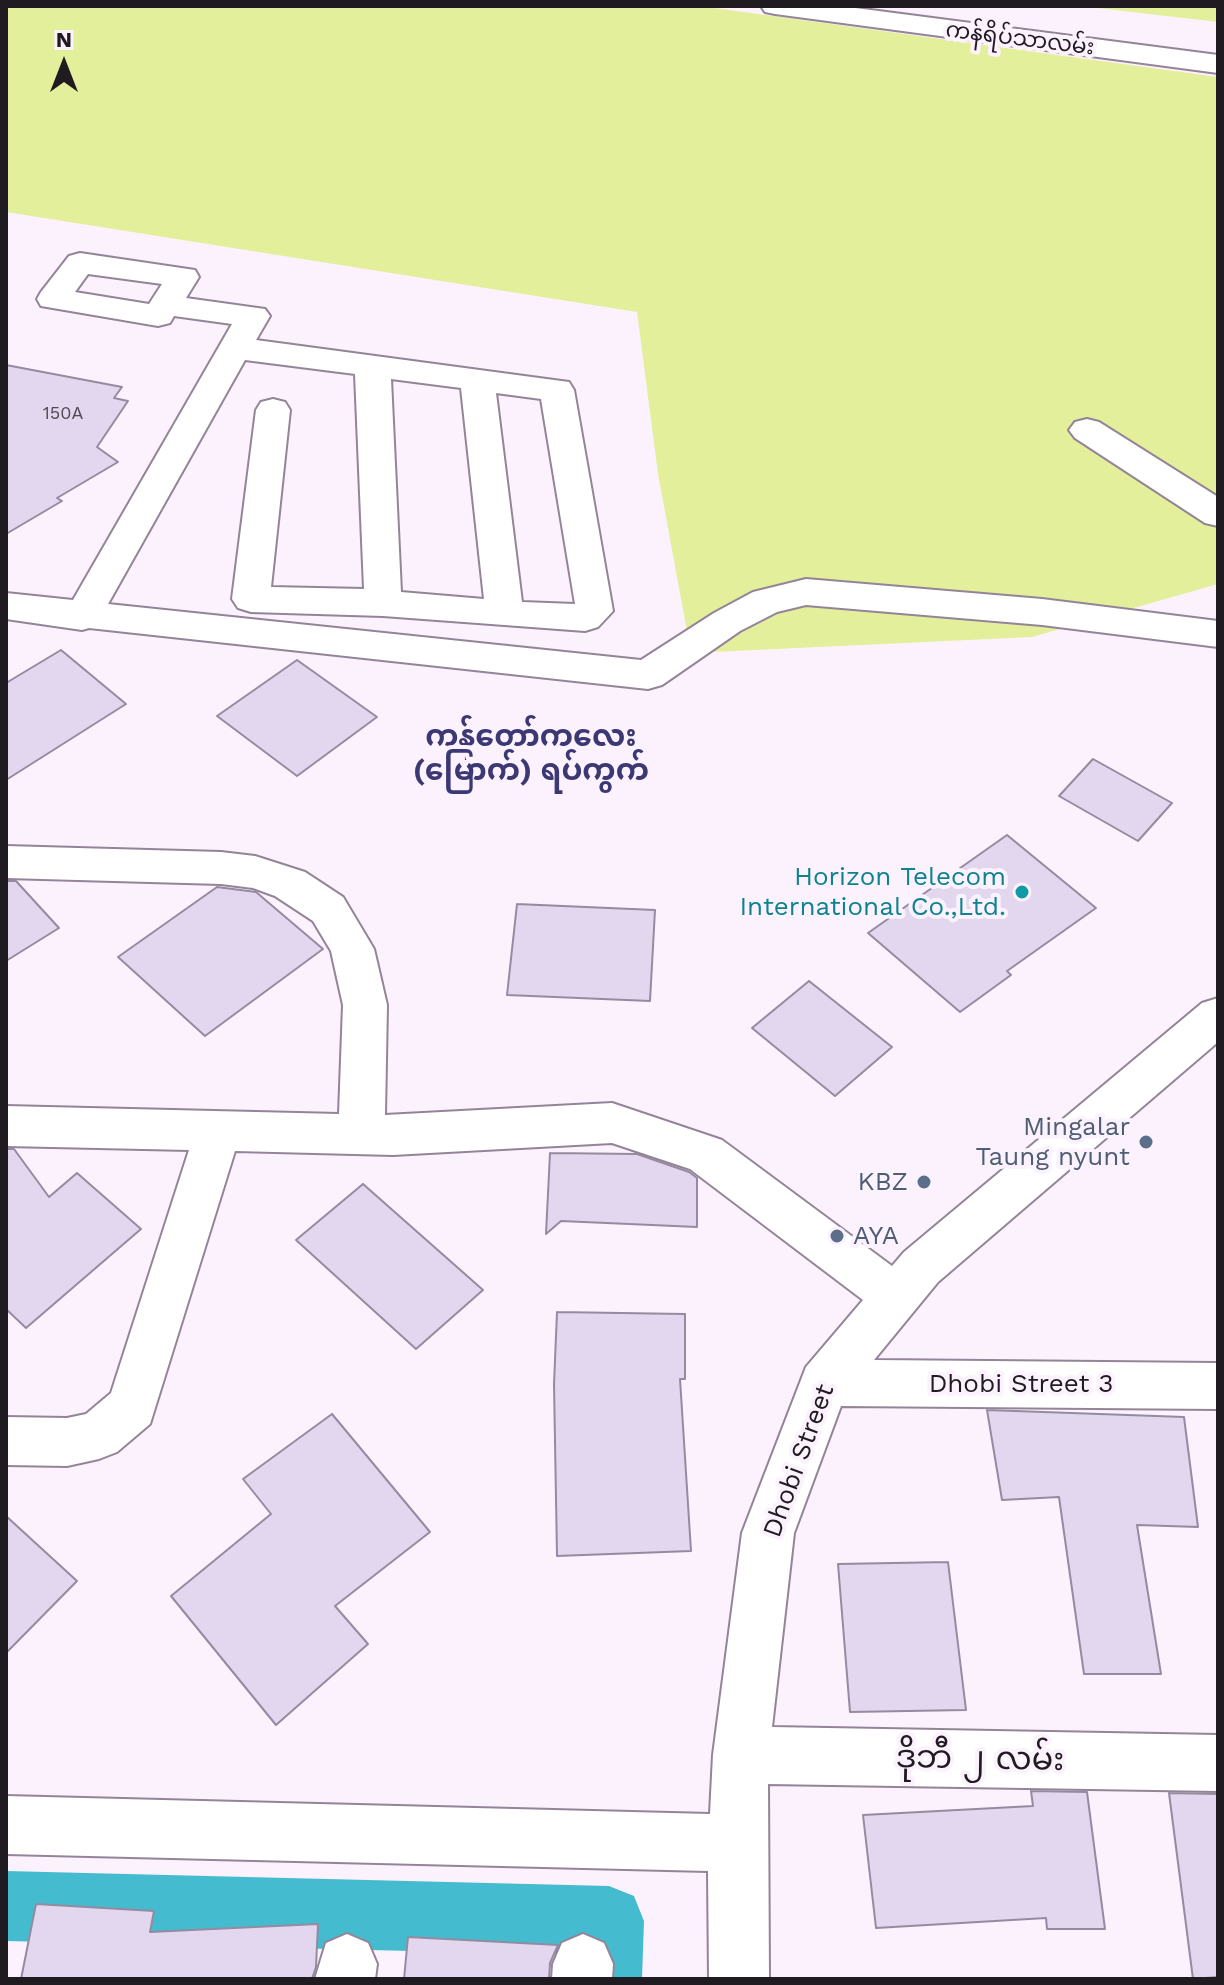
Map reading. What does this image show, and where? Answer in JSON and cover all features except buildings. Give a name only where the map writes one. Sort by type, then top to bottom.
[{"type":"street","name":"ကန်ရိပ်သာလမ်း","points":[[775,6],[1218,64]]},
{"type":"street","points":[[958,6],[1218,38]]},
{"type":"street","points":[[82,617],[253,316],[165,305]]},
{"type":"street","points":[[236,348],[557,390],[594,611],[585,618],[383,603],[251,599],[273,410]]},
{"type":"street","points":[[370,365],[374,379],[383,603]]},
{"type":"street","points":[[477,380],[503,603],[500,614]]},
{"type":"street","points":[[1087,430],[1218,514]]},
{"type":"street","points":[[6,606],[82,617],[648,675],[727,622],[766,601],[806,592],[1042,612],[1218,634]]},
{"type":"street","points":[[6,862],[221,868],[255,872],[290,884],[328,909],[352,949],[365,1005],[361,1134]]},
{"type":"street","name":"Dhobi Street","points":[[739,1979],[737,1843],[741,1755],[768,1533],[824,1383],[921,1267],[1218,1016]]},
{"type":"street","points":[[6,1126],[361,1134],[612,1123],[706,1154],[895,1296]]},
{"type":"street","points":[[6,1441],[67,1442],[99,1435],[132,1407],[218,1131]]},
{"type":"street","name":"Dhobi Street 3","points":[[824,1383],[1218,1386]]},
{"type":"street","name":"ဒိုဘီ ၂ လမ်း","points":[[741,1755],[1218,1763]]},
{"type":"street","points":[[6,1825],[737,1843]]},
{"type":"green space","points":[[6,6],[700,6],[1218,77],[1218,584],[1032,637],[691,653],[658,474],[637,312],[6,212]]},
{"type":"green space","points":[[1080,6],[1218,8],[1218,22]]},
{"type":"waterway","points":[[6,1906],[609,1921],[607,1979]]},
{"type":"place","name":"Horizon Telecom International Co.,Ltd.","points":[[1022,892]]},
{"type":"place","name":"Mingalar Taung nyunt","points":[[1146,1142]]},
{"type":"place","name":"KBZ","points":[[924,1182]]},
{"type":"place","name":"AYA","points":[[837,1236]]},
{"type":"district","name":"ကန်တော်ကလေး (မြောက်) ရပ်ကွက်","points":[[531,754]]}]
